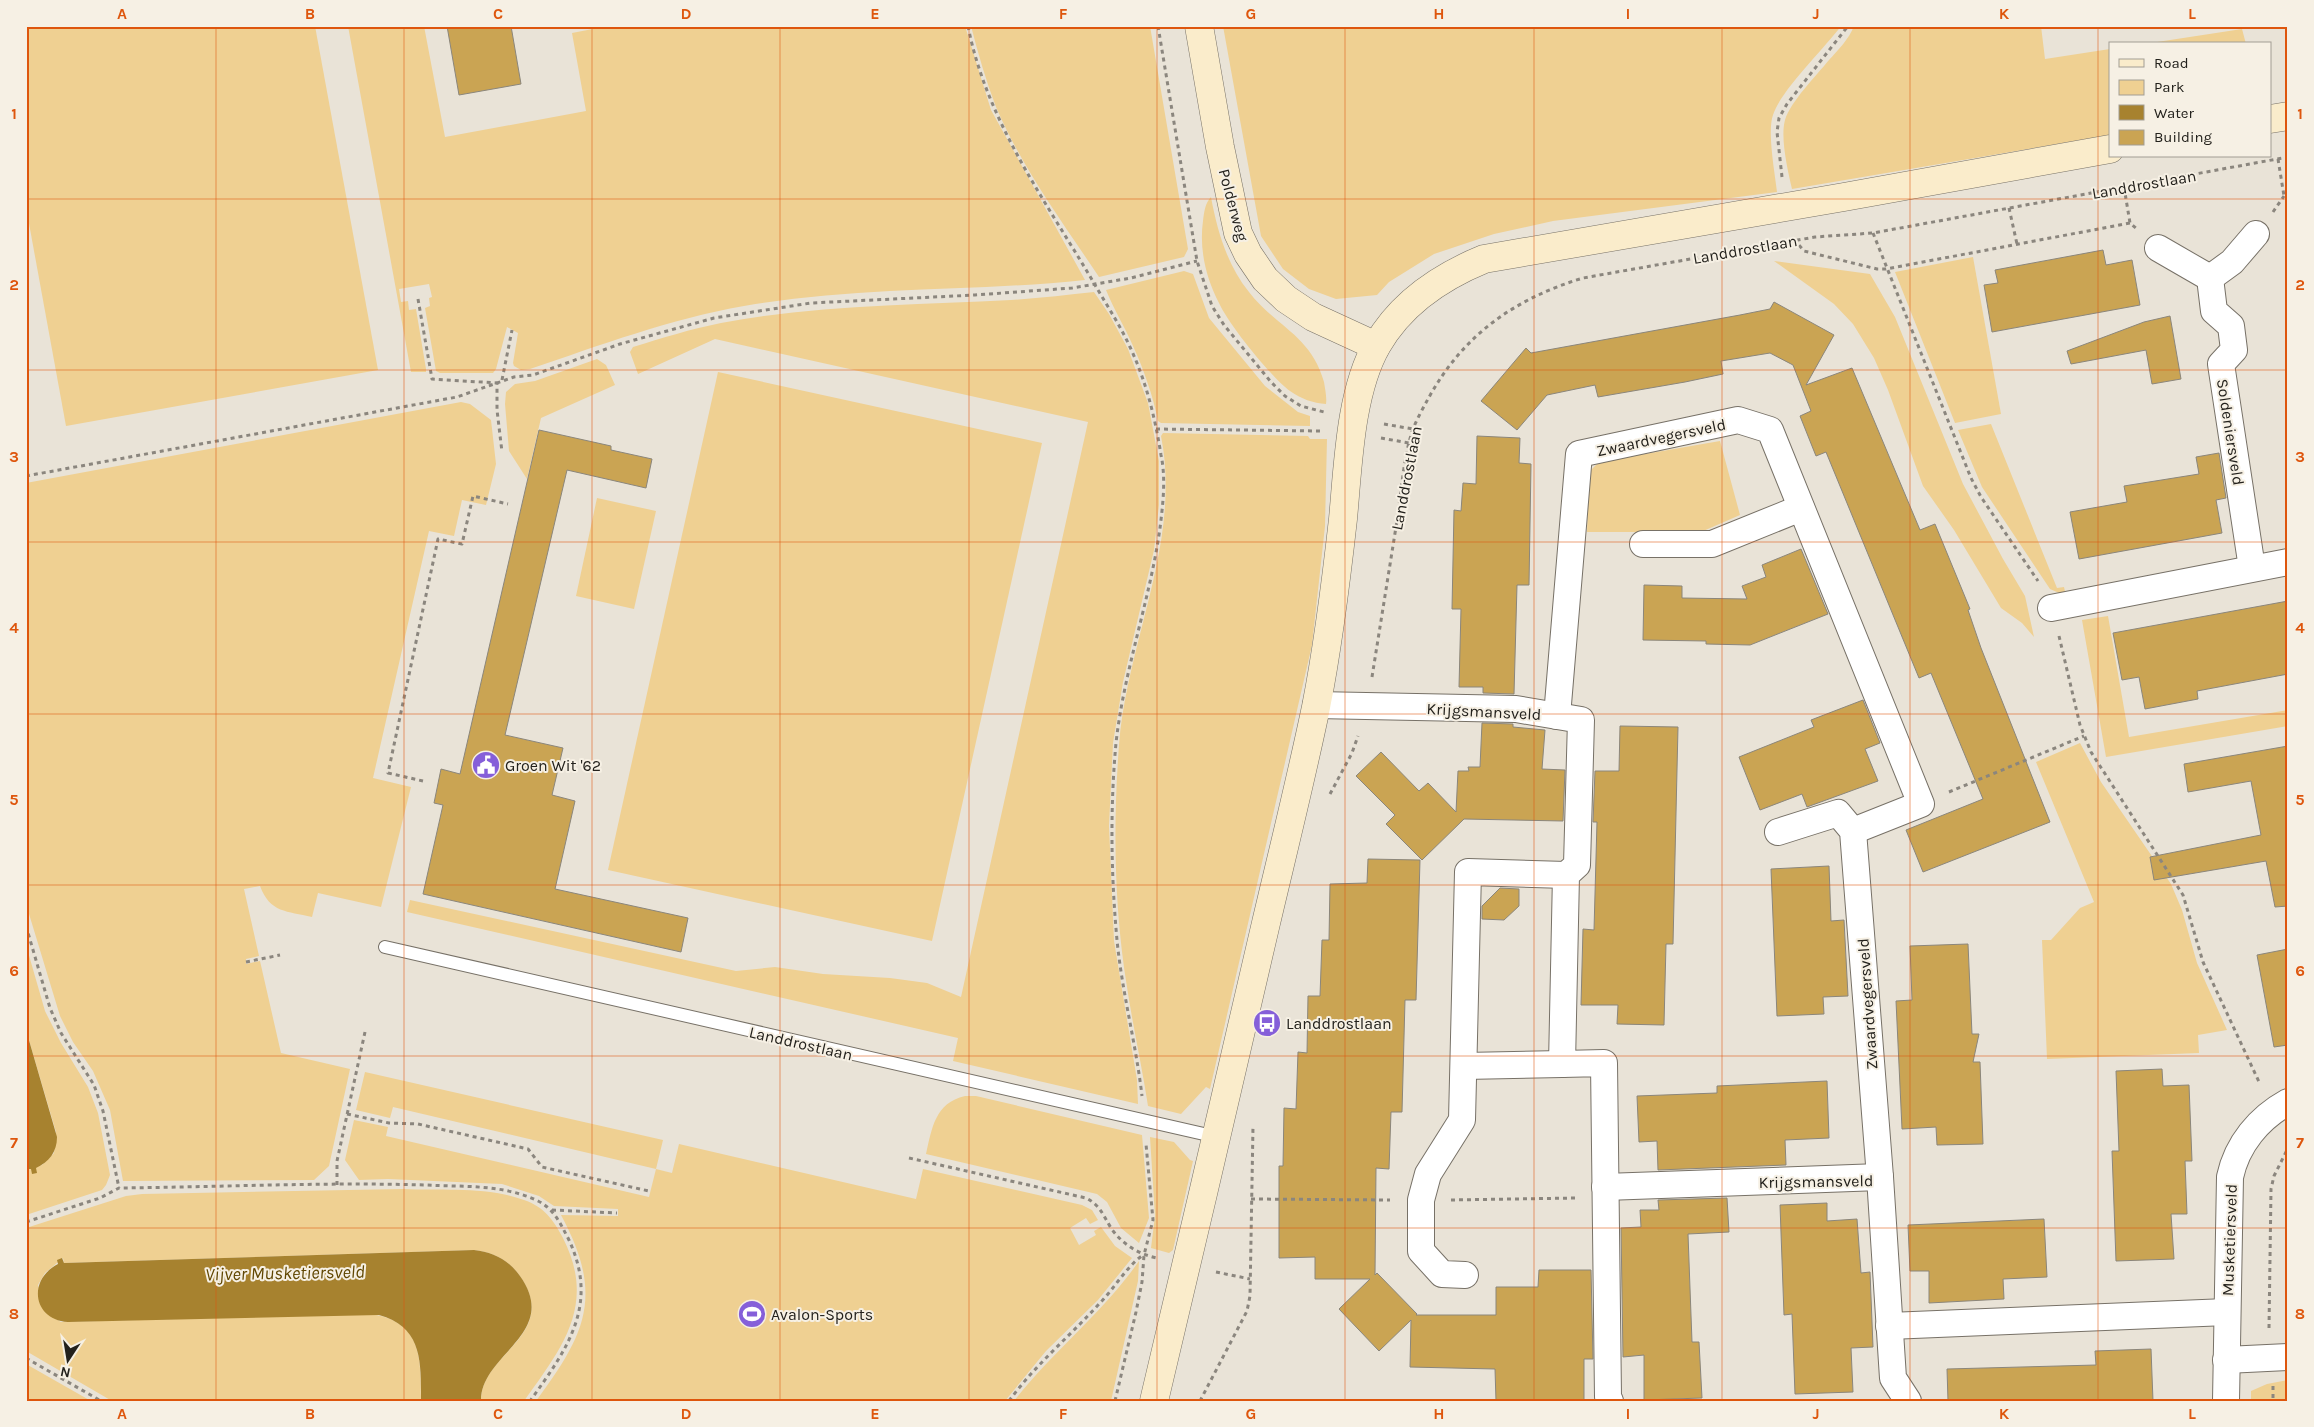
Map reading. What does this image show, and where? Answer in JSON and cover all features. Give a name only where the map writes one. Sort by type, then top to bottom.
[{"type":"street","name":"Polderweg","points":[[1199,26],[1220,147],[1236,223],[1248,254],[1265,279],[1286,300],[1313,317],[1376,346]]},
{"type":"street","points":[[2272,119],[2288,116]]},
{"type":"street","name":"Landdrostlaan","points":[[1154,1401],[1217,1137],[1316,705],[1337,571],[1352,432],[1362,383],[1376,346],[1412,300],[1456,271],[1484,259],[1787,208],[2109,149]]},
{"type":"street","points":[[2158,248],[2210,278],[2232,262],[2256,234]]},
{"type":"street","name":"Soldeniersveld","points":[[2210,278],[2214,311],[2231,326],[2234,350],[2221,364],[2252,568]]},
{"type":"street","name":"Zwaardvegersveld","points":[[1557,716],[1579,454],[1738,420],[1770,430],[1921,804]]},
{"type":"street","points":[[1643,544],[1712,544],[1801,508]]},
{"type":"street","points":[[2050,608],[2288,562]]},
{"type":"street","name":"Krijgsmansveld","points":[[1316,705],[1516,709],[1581,720],[1577,866],[1566,875],[1562,1064]]},
{"type":"street","points":[[1778,832],[1838,813],[1854,830],[1921,804]]},
{"type":"street","name":"Zwaardvegersveld","points":[[1854,830],[1880,1177]]},
{"type":"street","points":[[1466,1275],[1442,1274],[1421,1251],[1421,1200],[1428,1174],[1462,1120],[1468,872],[1566,875]]},
{"type":"street","points":[[1464,1066],[1604,1063],[1608,1397],[1610,1401]]},
{"type":"street","name":"Musketiersveld","points":[[2226,1401],[2229,1196],[2232,1170],[2237,1155],[2245,1141],[2262,1119],[2281,1107]]},
{"type":"street","name":"Krijgsmansveld","points":[[1605,1186],[1880,1177],[1893,1378],[1908,1401]]},
{"type":"street","points":[[1889,1326],[2227,1312]]},
{"type":"street","points":[[2226,1360],[2280,1358]]},
{"type":"lane","name":"Landdrostlaan","points":[[385,947],[1217,1137]]},
{"type":"path","points":[[968,26],[971,43],[994,109],[1017,154],[1130,348],[1151,402],[1162,459],[1163,505],[1157,551],[1124,691],[1116,743],[1112,826],[1117,941],[1145,1122],[1153,1220],[1144,1255],[1142,1282],[1115,1401]]},
{"type":"path","points":[[1848,26],[1786,104],[1779,118],[1777,132],[1787,208],[1794,240],[1804,251],[1877,269],[2130,223]]},
{"type":"path","name":"Landdrostlaan","points":[[1328,802],[1352,753],[1367,706],[1413,429],[1424,406],[1451,363],[1475,336],[1498,317],[1522,302],[1551,288],[1583,278],[1794,240],[1874,232],[2288,158]]},
{"type":"path","points":[[2278,159],[2284,196],[2288,195]]},
{"type":"path","points":[[2124,187],[2130,223],[2158,248]]},
{"type":"path","points":[[2009,208],[2017,244]]},
{"type":"path","points":[[1874,232],[1886,268],[1971,478],[1993,516],[2036,578],[2050,608],[2059,633],[2084,736],[2090,752],[2183,895],[2203,962],[2281,1107]]},
{"type":"path","points":[[26,476],[457,397],[514,377],[533,375],[620,344],[714,318],[811,303],[975,295],[1095,285],[1197,261]]},
{"type":"path","points":[[418,299],[432,380],[497,383]]},
{"type":"path","points":[[502,381],[512,330]]},
{"type":"path","points":[[497,383],[497,410],[502,452]]},
{"type":"path","points":[[1156,429],[1352,432],[1410,444]]},
{"type":"path","points":[[423,781],[388,773],[438,539],[462,544],[472,496],[508,504]]},
{"type":"path","points":[[1921,804],[2084,736]]},
{"type":"path","points":[[26,926],[50,1008],[62,1033],[94,1085],[103,1111],[119,1188]]},
{"type":"path","points":[[246,962],[280,955]]},
{"type":"path","points":[[337,1185],[337,1161],[365,1032]]},
{"type":"path","points":[[347,1114],[389,1123],[418,1124],[528,1149],[542,1167],[649,1191]]},
{"type":"path","points":[[1200,1401],[1244,1318],[1248,1303],[1250,1279],[1251,1146],[1255,1119]]},
{"type":"path","points":[[2273,1401],[2280,1358],[2268,1306],[2270,1203],[2274,1176],[2288,1148]]},
{"type":"path","points":[[909,1158],[1086,1198],[1100,1208],[1112,1230],[1121,1240],[1144,1255],[1250,1279]]},
{"type":"path","points":[[26,1222],[100,1198],[119,1188],[389,1184],[496,1188],[525,1196],[539,1201],[551,1210],[561,1225],[575,1256],[580,1280],[580,1300],[574,1333],[530,1401]]},
{"type":"path","points":[[1251,1199],[1511,1200],[1598,1197],[1605,1186]]},
{"type":"path","points":[[551,1210],[617,1213]]},
{"type":"path","points":[[1009,1401],[1037,1366],[1100,1304],[1135,1260],[1144,1255]]},
{"type":"path","points":[[26,1358],[101,1401]]},
{"type":"green space","points":[[26,26],[315,26],[378,370],[66,426],[26,207]]},
{"type":"green space","points":[[348,26],[424,26],[445,137],[586,111],[572,33],[608,26],[965,26],[991,110],[1085,280],[1043,284],[829,295],[744,306],[662,325],[530,369],[521,370],[514,366],[513,363],[518,333],[507,327],[496,369],[493,373],[440,373],[436,371],[425,308],[430,306],[429,298],[432,297],[429,284],[399,289],[401,302],[408,301],[409,310],[416,309],[426,369],[426,372],[411,372]]},
{"type":"green space","points":[[971,26],[1150,26],[1188,249],[1184,257],[1099,277],[1044,195],[1006,130],[989,87]]},
{"type":"green space","points":[[1223,26],[1841,26],[1794,82],[1773,115],[1771,142],[1777,192],[1553,221],[1494,234],[1434,254],[1389,282],[1377,295],[1336,299],[1309,289],[1283,269],[1261,236]]},
{"type":"green space","points":[[1854,26],[2041,26],[2045,59],[2109,49],[2109,135],[1792,189],[1783,136],[1785,120],[1798,97],[1849,35]]},
{"type":"green space","points":[[2242,29],[2245,42],[2157,42]]},
{"type":"green space","points":[[1211,197],[1224,247],[1241,282],[1259,304],[1291,332],[1310,353],[1318,366],[1324,382],[1326,404],[1312,402],[1303,398],[1282,384],[1251,350],[1224,313],[1210,284],[1203,253],[1202,232],[1204,215],[1206,205]]},
{"type":"green space","points":[[1973,257],[2001,414],[1955,423],[1895,272]]},
{"type":"green space","points":[[1774,261],[1870,274],[1895,317],[1963,484],[2025,596],[2034,637],[2022,623],[2001,608],[1954,530],[1923,486],[1888,390],[1874,358],[1853,324],[1834,304]]},
{"type":"green space","points":[[1184,271],[1193,274],[1209,318],[1265,386],[1298,412],[1310,416],[1310,426],[1161,423],[1158,421],[1141,364],[1106,290]]},
{"type":"green space","points":[[1094,292],[1109,314],[1128,349],[1148,403],[1159,461],[1159,505],[1154,550],[1123,682],[1113,743],[1109,826],[1114,941],[1137,1080],[1138,1104],[953,1061],[958,1038],[407,912],[410,900],[736,971],[775,967],[823,974],[890,978],[927,983],[961,997],[1088,422],[715,339],[638,374],[630,352],[633,347],[677,334],[721,323],[757,317],[829,309],[1011,300]]},
{"type":"green space","points":[[597,359],[606,365],[615,385],[541,418],[527,479],[509,451],[505,404],[506,392],[515,384],[535,381]]},
{"type":"green space","points":[[718,372],[1042,443],[932,941],[608,870]]},
{"type":"green space","points":[[461,402],[470,404],[491,420],[496,464],[486,505],[462,500],[454,536],[429,531],[373,778],[411,787],[381,907],[318,893],[312,917],[287,912],[274,906],[264,895],[260,886],[244,889],[259,956],[246,959],[246,964],[260,961],[281,1053],[350,1069],[329,1166],[314,1180],[123,1181],[110,1110],[93,1071],[73,1042],[60,1016],[26,904],[26,483]]},
{"type":"green space","points":[[1991,424],[2057,588],[2064,587],[2066,596],[2050,589],[1982,487],[1958,430]]},
{"type":"green space","points":[[1163,433],[1308,436],[1310,439],[1327,439],[1325,526],[1312,645],[1210,1089],[1206,1087],[1181,1114],[1148,1106],[1129,1002],[1119,927],[1115,836],[1119,745],[1124,706],[1151,591],[1164,514],[1166,475],[1161,436]]},
{"type":"green space","points":[[1720,441],[1740,515],[1701,532],[1587,532],[1589,472],[1599,462]]},
{"type":"green space","points":[[597,498],[656,511],[634,609],[576,596]]},
{"type":"green space","points":[[2108,616],[2129,737],[2288,710],[2288,726],[2106,757],[2082,620]]},
{"type":"green space","points":[[2080,743],[2101,782],[2171,884],[2182,910],[2197,963],[2227,1030],[2198,1035],[2199,1053],[2047,1059],[2042,940],[2051,940],[2080,908],[2094,902],[2036,762]]},
{"type":"green space","points":[[26,945],[45,1011],[61,1043],[88,1087],[98,1113],[110,1175],[102,1190],[26,1215],[26,1169],[42,1165],[54,1153],[56,1132],[26,1030]]},
{"type":"green space","points":[[365,1072],[663,1140],[656,1169],[393,1107],[390,1118],[356,1110]]},
{"type":"green space","points":[[965,1096],[976,1096],[1142,1135],[1149,1218],[1139,1243],[1121,1228],[1107,1202],[1097,1194],[926,1154],[936,1118],[947,1104]]},
{"type":"green space","points":[[354,1120],[388,1127],[386,1136],[649,1197],[656,1169],[672,1173],[679,1144],[916,1199],[923,1169],[1082,1205],[1092,1210],[1098,1220],[1090,1224],[1086,1218],[1070,1228],[1079,1245],[1096,1235],[1094,1231],[1101,1227],[1115,1246],[1132,1258],[1098,1300],[1046,1351],[1005,1401],[536,1401],[567,1354],[578,1333],[584,1312],[585,1291],[582,1268],[574,1243],[561,1215],[618,1216],[618,1209],[554,1206],[539,1196],[502,1184],[388,1179],[359,1180],[345,1160]]},
{"type":"green space","points":[[1150,1137],[1174,1142],[1193,1161],[1173,1250],[1169,1253],[1151,1248],[1155,1216]]},
{"type":"green space","points":[[403,1189],[480,1191],[524,1200],[537,1206],[547,1214],[563,1238],[573,1262],[577,1284],[576,1305],[562,1344],[524,1401],[481,1401],[484,1385],[492,1370],[516,1343],[525,1329],[531,1314],[530,1296],[516,1270],[500,1258],[474,1250],[64,1263],[63,1258],[45,1273],[38,1285],[45,1312],[61,1322],[370,1314],[387,1318],[400,1325],[409,1333],[415,1344],[419,1356],[421,1401],[112,1401],[26,1351],[26,1228],[126,1196],[142,1194]]},
{"type":"green space","points":[[1139,1261],[1138,1281],[1111,1401],[1014,1401],[1045,1365],[1110,1298]]},
{"type":"green space","points":[[26,1364],[91,1401],[26,1401]]},
{"type":"green space","points":[[2288,1380],[2288,1401],[2251,1401],[2251,1391],[2267,1384]]},
{"type":"water","points":[[26,1030],[57,1137],[54,1152],[45,1163],[36,1168],[37,1173],[32,1174],[31,1169],[26,1169]]},
{"type":"water","name":"Vijver Musketiersveld","points":[[474,1250],[500,1258],[516,1270],[530,1296],[531,1313],[525,1329],[516,1343],[492,1370],[484,1385],[481,1401],[421,1401],[421,1373],[412,1337],[404,1328],[379,1315],[68,1322],[56,1320],[47,1314],[41,1307],[38,1298],[38,1289],[42,1280],[48,1271],[58,1264],[57,1260],[62,1258],[64,1263]]},
{"type":"building","points":[[447,26],[511,26],[521,84],[459,95]]},
{"type":"building","points":[[2103,250],[2106,265],[2132,260],[2140,305],[1992,332],[1984,285],[1998,283],[1995,270]]},
{"type":"building","points":[[1774,302],[1834,335],[1806,385],[1852,368],[1920,530],[1935,524],[1970,609],[1968,610],[1981,648],[2050,822],[1923,872],[1906,830],[1983,799],[1931,673],[1919,678],[1826,452],[1816,456],[1800,416],[1811,411],[1793,365],[1770,353],[1721,361],[1723,374],[1685,382],[1598,397],[1595,385],[1547,395],[1517,430],[1481,401],[1526,348],[1531,353],[1740,315],[1770,309]]},
{"type":"building","points":[[2170,316],[2181,379],[2152,384],[2146,350],[2071,364],[2067,351],[2144,322]]},
{"type":"building","points":[[539,430],[611,446],[611,450],[652,459],[646,488],[567,470],[505,735],[563,748],[552,795],[575,801],[555,889],[688,918],[681,952],[423,894],[443,805],[434,803],[441,769],[460,774]]},
{"type":"building","points":[[1477,436],[1520,438],[1519,463],[1531,464],[1529,585],[1517,585],[1514,694],[1483,693],[1483,687],[1459,687],[1461,609],[1452,609],[1454,510],[1461,511],[1463,483],[1476,484]]},
{"type":"building","points":[[2219,453],[2226,498],[2216,500],[2222,533],[2079,559],[2070,512],[2127,502],[2124,486],[2199,474],[2196,457]]},
{"type":"building","points":[[1801,549],[1828,614],[1750,645],[1706,644],[1706,641],[1643,640],[1644,585],[1682,586],[1682,598],[1747,599],[1742,586],[1766,577],[1762,565]]},
{"type":"building","points":[[2288,601],[2288,674],[2197,691],[2198,699],[2145,709],[2139,677],[2122,680],[2113,633]]},
{"type":"building","points":[[1863,700],[1880,743],[1865,749],[1878,781],[1807,807],[1802,794],[1760,810],[1739,757],[1814,727],[1811,720]]},
{"type":"building","points":[[1482,723],[1513,724],[1513,727],[1545,730],[1542,769],[1565,770],[1563,821],[1464,819],[1422,860],[1386,824],[1395,815],[1356,776],[1381,752],[1419,791],[1428,783],[1456,812],[1458,771],[1469,771],[1468,767],[1480,767]]},
{"type":"building","points":[[1620,726],[1678,727],[1673,944],[1666,944],[1664,1025],[1617,1024],[1618,1005],[1581,1005],[1583,929],[1594,930],[1597,822],[1593,822],[1595,771],[1619,771]]},
{"type":"building","points":[[2288,746],[2288,906],[2275,907],[2266,861],[2154,880],[2150,857],[2261,835],[2251,781],[2188,792],[2184,764]]},
{"type":"building","points":[[1368,859],[1420,860],[1416,1000],[1405,1000],[1402,1112],[1391,1112],[1389,1169],[1376,1168],[1375,1275],[1377,1273],[1416,1315],[1496,1315],[1496,1287],[1538,1287],[1539,1270],[1591,1270],[1593,1359],[1584,1359],[1584,1401],[1496,1401],[1495,1369],[1410,1367],[1411,1320],[1379,1351],[1339,1309],[1370,1279],[1315,1279],[1315,1257],[1279,1258],[1279,1166],[1283,1166],[1284,1108],[1296,1109],[1298,1052],[1307,1053],[1308,996],[1320,996],[1322,940],[1329,940],[1330,884],[1367,883]]},
{"type":"building","points":[[1829,866],[1831,921],[1844,920],[1848,996],[1823,997],[1824,1014],[1777,1016],[1771,869]]},
{"type":"building","points":[[1500,888],[1519,889],[1519,906],[1504,920],[1482,919],[1482,906]]},
{"type":"building","points":[[1968,944],[1972,1034],[1979,1034],[1973,1062],[1980,1062],[1983,1144],[1937,1145],[1936,1127],[1902,1129],[1896,1001],[1912,1000],[1910,946]]},
{"type":"building","points":[[2288,949],[2288,1045],[2274,1047],[2257,955]]},
{"type":"building","points":[[2162,1069],[2163,1086],[2189,1085],[2192,1161],[2185,1161],[2187,1214],[2171,1214],[2174,1259],[2116,1261],[2112,1151],[2119,1151],[2116,1071]]},
{"type":"building","points":[[1827,1081],[1829,1138],[1785,1140],[1786,1165],[1658,1170],[1657,1141],[1639,1142],[1637,1096],[1717,1093],[1717,1086]]},
{"type":"building","points":[[1727,1198],[1729,1232],[1688,1234],[1692,1342],[1699,1342],[1702,1398],[1644,1400],[1644,1355],[1623,1357],[1621,1228],[1641,1227],[1640,1210],[1659,1210],[1658,1200]]},
{"type":"building","points":[[1827,1203],[1827,1221],[1857,1219],[1861,1273],[1870,1272],[1873,1347],[1851,1348],[1853,1392],[1795,1394],[1792,1314],[1784,1315],[1780,1205]]},
{"type":"building","points":[[2044,1219],[2047,1277],[2003,1279],[2004,1299],[1929,1303],[1929,1271],[1910,1271],[1908,1225]]},
{"type":"building","points":[[2151,1349],[2153,1401],[1948,1401],[1947,1369],[2096,1365],[2095,1351]]},
{"type":"place","name":"Groen Wit '62","points":[[486,765]]},
{"type":"place","name":"Landdrostlaan","points":[[1267,1023]]},
{"type":"place","name":"Avalon-Sports","points":[[752,1314]]}]
